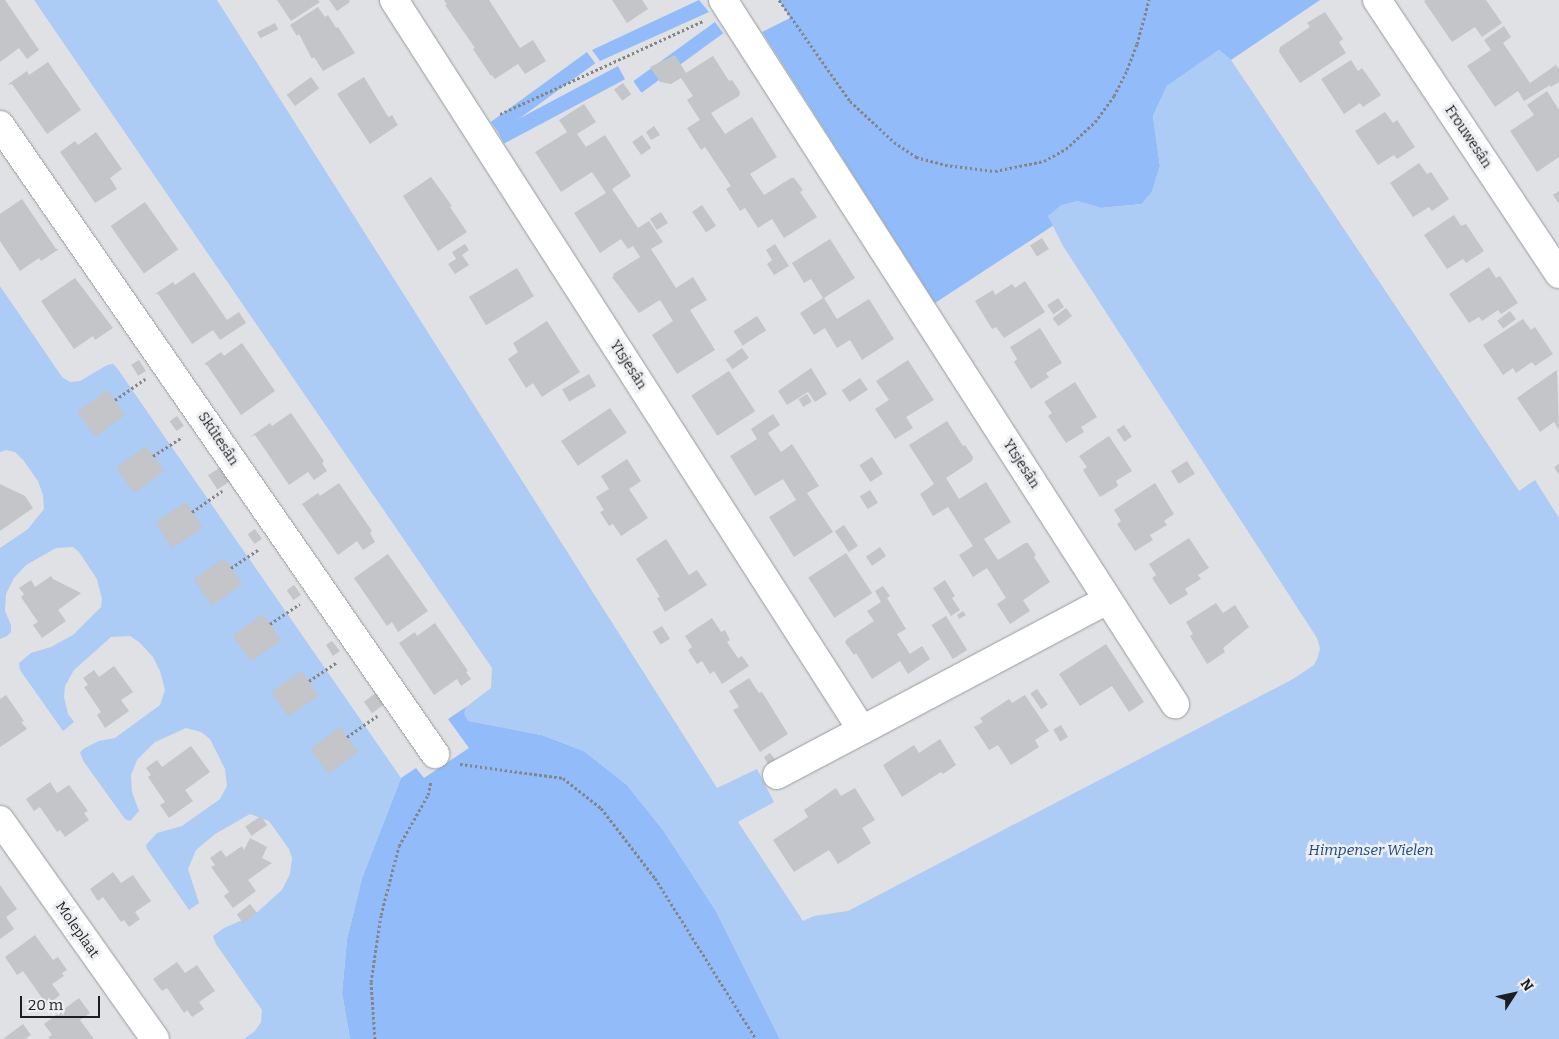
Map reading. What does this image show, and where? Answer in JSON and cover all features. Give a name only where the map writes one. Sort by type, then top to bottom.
[{"type":"street","name":"Ytsjesân","points":[[394,0],[862,730]]},
{"type":"street","name":"Frouwesân","points":[[1377,0],[1559,274]]},
{"type":"street","name":"Ytsjesân","points":[[726,4],[1175,704]]},
{"type":"street","name":"Skûtesân","points":[[0,124],[435,754]]},
{"type":"street","points":[[777,775],[1108,600]]},
{"type":"street","name":"Moleplaat","points":[[0,820],[155,1039]]},
{"type":"path","points":[[779,0],[850,101],[894,142],[916,157],[945,166],[995,170],[1044,161],[1066,149],[1095,122],[1110,103],[1127,70],[1137,44],[1149,0]]},
{"type":"path","points":[[474,125],[726,4]]},
{"type":"path","points":[[115,400],[136,385]]},
{"type":"path","points":[[153,456],[175,441]]},
{"type":"path","points":[[192,512],[214,497]]},
{"type":"path","points":[[231,568],[253,553]]},
{"type":"path","points":[[270,624],[291,610]]},
{"type":"path","points":[[309,681],[330,666]]},
{"type":"path","points":[[347,737],[369,722]]},
{"type":"path","points":[[375,1039],[371,982],[381,915],[399,846],[428,795],[435,754],[460,764],[563,778],[601,808],[655,878],[756,1039]]},
{"type":"shaded area","points":[[699,0],[709,12],[600,61],[592,50]]},
{"type":"shaded area","points":[[779,0],[1320,0],[1231,60],[1219,50],[1167,86],[1153,116],[1160,166],[1152,192],[1142,204],[1101,208],[1077,201],[1048,216],[1054,225],[935,303],[762,32],[790,18]]},
{"type":"shaded area","points":[[715,22],[723,33],[642,93],[633,81]]},
{"type":"shaded area","points":[[587,52],[595,63],[499,133],[491,122]]},
{"type":"shaded area","points":[[618,66],[625,79],[504,144],[497,130]]},
{"type":"shaded area","points":[[466,707],[465,714],[469,721],[542,735],[584,751],[627,785],[663,830],[716,911],[780,1039],[350,1039],[342,993],[347,939],[362,878],[401,778],[416,768],[424,778],[469,748],[448,719]]},
{"type":"water","name":"Himpenser Wielen","points":[[34,0],[217,0],[717,788],[757,769],[774,802],[738,822],[803,921],[814,916],[848,911],[1293,679],[1314,665],[1318,657],[1320,648],[1317,638],[1063,246],[1048,216],[1061,205],[1077,201],[1101,208],[1142,204],[1152,192],[1160,166],[1153,116],[1167,86],[1219,50],[1231,60],[1519,491],[1535,480],[1559,518],[1559,1039],[780,1039],[716,911],[663,830],[627,785],[584,751],[542,735],[468,721],[464,714],[466,707],[491,688],[492,668]]},
{"type":"water","points":[[0,286],[62,377],[70,382],[80,381],[107,365],[113,364],[117,368],[401,778],[362,878],[347,939],[342,993],[350,1039],[244,1039],[255,1031],[261,1022],[262,1010],[216,944],[213,936],[224,928],[254,915],[282,890],[290,874],[292,858],[289,849],[269,821],[250,814],[215,834],[196,850],[188,869],[199,903],[189,910],[147,849],[146,845],[157,833],[182,826],[220,799],[227,786],[225,769],[210,739],[201,732],[186,728],[155,742],[137,760],[131,775],[132,792],[139,811],[130,821],[125,819],[84,762],[80,753],[83,749],[99,741],[115,738],[160,705],[165,690],[160,671],[153,657],[139,642],[130,636],[111,637],[74,670],[65,686],[64,697],[68,714],[74,722],[63,731],[20,670],[19,663],[31,653],[51,647],[73,635],[101,607],[102,599],[97,579],[79,552],[73,547],[56,548],[26,565],[14,578],[6,594],[5,611],[11,625],[11,632],[0,639],[0,548],[28,529],[44,509],[43,495],[38,481],[23,460],[15,452],[6,450],[0,452]]},
{"type":"building","points":[[0,0],[5,0],[39,50],[27,59],[19,48],[0,62]]},
{"type":"building","points":[[277,0],[318,0],[320,2],[291,21]]},
{"type":"building","points":[[329,0],[349,0],[350,2],[337,11]]},
{"type":"building","points":[[444,0],[489,0],[520,48],[533,40],[546,61],[525,74],[518,64],[495,79],[473,49],[475,48],[445,5],[447,4]]},
{"type":"building","points":[[612,0],[642,0],[648,9],[627,23]]},
{"type":"building","points":[[1486,0],[1502,23],[1482,37],[1475,27],[1452,42],[1424,1]]},
{"type":"building","points":[[318,7],[325,17],[328,15],[336,28],[338,27],[355,53],[323,71],[314,57],[312,59],[299,34],[297,36],[290,25]]},
{"type":"building","points":[[1325,12],[1343,39],[1339,42],[1346,53],[1300,83],[1279,52],[1280,47],[1310,27],[1307,23]]},
{"type":"building","points":[[275,23],[278,29],[260,38],[257,32]]},
{"type":"building","points":[[1504,26],[1511,37],[1503,43],[1530,83],[1556,65],[1559,69],[1559,82],[1551,87],[1550,85],[1524,101],[1518,91],[1495,107],[1467,66],[1491,50],[1484,40]]},
{"type":"building","points":[[675,55],[686,73],[713,56],[729,81],[732,80],[740,92],[739,96],[711,113],[725,134],[752,117],[777,157],[750,174],[764,195],[794,178],[803,190],[800,192],[817,217],[784,238],[772,219],[758,228],[745,208],[740,211],[726,189],[731,186],[705,147],[701,150],[687,128],[700,120],[687,100],[693,96],[681,78],[671,84],[660,82],[650,67]]},
{"type":"building","points":[[1351,60],[1358,71],[1362,68],[1381,95],[1363,107],[1360,103],[1344,114],[1321,79]]},
{"type":"building","points":[[48,62],[81,110],[47,134],[12,84],[7,85],[27,71],[29,75]]},
{"type":"building","points":[[311,77],[319,88],[295,106],[287,95]]},
{"type":"building","points":[[364,77],[387,115],[389,117],[392,115],[398,125],[370,144],[337,94]]},
{"type":"building","points":[[623,83],[631,94],[622,101],[614,89]]},
{"type":"building","points":[[1547,91],[1559,110],[1559,157],[1537,172],[1510,131],[1534,115],[1527,105]]},
{"type":"building","points":[[584,104],[596,122],[577,134],[586,147],[605,135],[631,176],[612,189],[638,228],[649,221],[663,242],[651,249],[676,288],[693,277],[707,300],[690,310],[715,350],[677,374],[652,335],[673,321],[660,300],[639,313],[612,277],[614,276],[613,274],[640,257],[633,246],[628,249],[621,239],[600,253],[574,213],[606,193],[592,172],[561,192],[535,152],[567,132],[559,120]]},
{"type":"building","points":[[1385,112],[1393,123],[1397,120],[1415,147],[1397,159],[1394,155],[1378,165],[1355,131]]},
{"type":"building","points":[[654,126],[660,135],[651,140],[646,132]]},
{"type":"building","points":[[96,132],[122,169],[110,178],[117,189],[95,203],[60,152],[75,141],[78,145]]},
{"type":"building","points":[[642,135],[651,148],[641,155],[632,142]]},
{"type":"building","points":[[1419,163],[1427,174],[1431,172],[1449,199],[1432,211],[1429,207],[1413,217],[1390,183]]},
{"type":"building","points":[[431,177],[452,206],[450,207],[467,232],[438,251],[403,196]]},
{"type":"building","points":[[1559,191],[1559,204],[1553,195]]},
{"type":"building","points":[[22,199],[56,249],[59,249],[41,261],[39,258],[20,271],[0,241],[0,214]]},
{"type":"building","points":[[145,202],[178,250],[144,274],[111,226]]},
{"type":"building","points":[[702,205],[716,226],[706,232],[692,212]]},
{"type":"building","points":[[661,212],[668,223],[657,230],[650,219]]},
{"type":"building","points":[[1454,215],[1461,226],[1466,224],[1484,251],[1466,263],[1463,259],[1447,269],[1424,235]]},
{"type":"building","points":[[1042,238],[1049,249],[1037,256],[1030,245]]},
{"type":"building","points":[[830,239],[855,278],[824,298],[837,319],[869,299],[894,339],[862,360],[850,340],[837,348],[825,328],[814,335],[800,313],[823,298],[811,279],[804,283],[792,263]]},
{"type":"building","points":[[465,244],[469,250],[462,255],[469,265],[455,274],[448,264],[456,259],[452,252]]},
{"type":"building","points":[[775,244],[789,266],[774,275],[767,264],[772,260],[766,250]]},
{"type":"building","points":[[1489,267],[1496,278],[1500,276],[1518,303],[1501,314],[1498,310],[1482,321],[1479,317],[1469,323],[1449,294]]},
{"type":"building","points":[[517,268],[534,296],[486,325],[469,297]]},
{"type":"building","points":[[194,272],[227,320],[239,312],[246,323],[220,340],[213,330],[192,344],[158,294],[155,294],[173,282],[175,285]]},
{"type":"building","points":[[75,278],[113,328],[95,340],[93,336],[74,349],[41,301]]},
{"type":"building","points":[[1025,281],[1045,312],[1004,338],[996,327],[992,329],[975,301],[993,290],[995,295],[1012,284],[1015,288]]},
{"type":"building","points":[[1058,298],[1064,307],[1053,314],[1047,305]]},
{"type":"building","points":[[1066,308],[1072,316],[1058,326],[1052,318]]},
{"type":"building","points":[[1510,311],[1516,319],[1503,329],[1497,321]]},
{"type":"building","points":[[757,316],[766,330],[743,346],[734,331]]},
{"type":"building","points":[[1523,319],[1531,330],[1535,327],[1553,354],[1535,366],[1532,362],[1516,373],[1513,368],[1503,375],[1483,345]]},
{"type":"building","points":[[547,321],[580,372],[542,397],[533,383],[526,388],[508,359],[518,352],[513,343]]},
{"type":"building","points":[[1040,328],[1062,363],[1046,373],[1049,377],[1031,389],[1014,362],[1017,359],[1010,347]]},
{"type":"building","points":[[242,343],[275,391],[241,415],[207,365],[204,364],[221,352],[224,356]]},
{"type":"building","points":[[742,348],[749,358],[732,369],[726,359]]},
{"type":"building","points":[[139,360],[146,371],[138,376],[131,365]]},
{"type":"building","points":[[908,360],[934,400],[906,417],[913,428],[895,439],[875,409],[889,400],[876,381]]},
{"type":"building","points":[[811,368],[827,394],[815,402],[808,392],[787,405],[778,391]]},
{"type":"building","points":[[1557,370],[1559,430],[1554,422],[1540,432],[1517,398]]},
{"type":"building","points":[[729,371],[755,411],[717,436],[691,396]]},
{"type":"building","points":[[589,374],[596,386],[569,402],[562,390]]},
{"type":"building","points":[[860,378],[868,390],[850,402],[842,390]]},
{"type":"building","points":[[1075,382],[1097,417],[1081,427],[1084,432],[1066,443],[1048,416],[1052,413],[1044,402]]},
{"type":"building","points":[[107,390],[125,415],[95,437],[77,412]]},
{"type":"building","points":[[807,394],[812,402],[803,407],[799,399]]},
{"type":"building","points":[[610,408],[627,433],[578,466],[561,441]]},
{"type":"building","points":[[291,413],[324,461],[322,463],[327,471],[314,480],[308,472],[289,485],[255,435],[250,437],[270,423],[272,426]]},
{"type":"building","points":[[773,414],[780,425],[768,433],[781,452],[792,444],[819,486],[807,493],[833,532],[794,557],[769,517],[796,500],[783,479],[755,496],[730,456],[757,439],[751,429]]},
{"type":"building","points":[[177,416],[184,426],[177,431],[170,421]]},
{"type":"building","points":[[947,421],[963,446],[965,445],[973,457],[972,461],[946,478],[959,499],[986,482],[1011,522],[984,539],[998,560],[1028,543],[1036,555],[1034,557],[1050,582],[1023,600],[1030,611],[1010,624],[997,604],[1006,598],[987,568],[973,577],[959,555],[973,546],[948,507],[933,516],[920,494],[934,484],[909,445]]},
{"type":"building","points":[[1124,425],[1132,437],[1124,442],[1117,430]]},
{"type":"building","points":[[1109,436],[1132,471],[1116,481],[1118,486],[1100,497],[1083,470],[1087,467],[1079,456]]},
{"type":"building","points":[[146,446],[164,471],[134,493],[116,468]]},
{"type":"building","points":[[872,457],[883,474],[870,482],[859,465]]},
{"type":"building","points":[[627,459],[641,481],[629,489],[648,518],[621,536],[613,524],[609,526],[600,512],[604,510],[596,497],[609,489],[601,476]]},
{"type":"building","points":[[1187,461],[1195,474],[1179,484],[1171,471]]},
{"type":"building","points":[[1559,464],[1559,475],[1554,467]]},
{"type":"building","points":[[224,465],[233,479],[217,490],[208,475]]},
{"type":"building","points":[[339,483],[372,531],[370,533],[375,542],[363,550],[357,541],[338,555],[302,504],[318,493],[320,496]]},
{"type":"building","points":[[1155,483],[1174,514],[1164,521],[1167,525],[1150,535],[1153,540],[1135,551],[1117,524],[1121,521],[1114,510]]},
{"type":"building","points":[[0,484],[25,496],[33,508],[0,531]]},
{"type":"building","points":[[870,490],[878,503],[868,509],[860,496]]},
{"type":"building","points":[[186,502],[203,528],[172,548],[155,522]]},
{"type":"building","points":[[844,525],[858,546],[849,552],[835,531]]},
{"type":"building","points":[[255,529],[262,539],[255,544],[248,534]]},
{"type":"building","points":[[1189,538],[1209,568],[1198,575],[1201,579],[1185,589],[1188,594],[1170,605],[1152,578],[1156,575],[1149,564]]},
{"type":"building","points":[[666,539],[689,575],[697,570],[707,585],[665,612],[657,598],[660,597],[636,559]]},
{"type":"building","points":[[880,547],[886,556],[872,566],[866,557]]},
{"type":"building","points":[[846,553],[872,593],[834,618],[808,578]]},
{"type":"building","points":[[388,554],[428,611],[398,632],[392,622],[387,626],[354,578]]},
{"type":"building","points":[[224,558],[242,584],[212,605],[194,579]]},
{"type":"building","points":[[51,576],[53,579],[81,593],[58,610],[66,621],[42,638],[33,625],[38,622],[21,597],[24,594],[19,588],[31,580],[35,587]]},
{"type":"building","points":[[945,580],[955,596],[952,598],[960,610],[951,616],[933,588]]},
{"type":"building","points":[[294,585],[301,595],[294,600],[287,590]]},
{"type":"building","points":[[883,586],[890,596],[887,598],[906,629],[897,634],[910,654],[922,646],[930,659],[908,674],[900,661],[872,679],[856,653],[854,655],[845,642],[874,621],[867,611],[881,602],[875,591]]},
{"type":"building","points":[[1216,603],[1223,613],[1235,605],[1249,627],[1223,648],[1225,652],[1207,664],[1190,636],[1193,634],[1186,622]]},
{"type":"building","points":[[963,611],[966,615],[959,619],[957,615]]},
{"type":"building","points":[[263,614],[281,640],[251,661],[233,635]]},
{"type":"building","points":[[946,616],[967,650],[953,659],[932,625]]},
{"type":"building","points":[[712,618],[721,632],[725,630],[730,640],[727,642],[738,658],[742,656],[749,666],[722,684],[714,671],[710,674],[702,661],[697,664],[688,650],[692,647],[685,636]]},
{"type":"building","points":[[435,623],[468,671],[466,672],[471,679],[461,686],[457,679],[434,695],[399,643],[415,632],[417,636]]},
{"type":"building","points":[[662,626],[670,639],[661,645],[653,632]]},
{"type":"building","points":[[332,641],[340,651],[333,656],[326,645]]},
{"type":"building","points":[[1106,644],[1144,702],[1129,712],[1112,686],[1080,706],[1059,674]]},
{"type":"building","points":[[114,666],[133,692],[121,700],[129,711],[105,728],[97,715],[101,712],[84,687],[88,685],[83,678],[94,670],[99,677]]},
{"type":"building","points":[[302,671],[319,696],[288,717],[271,692]]},
{"type":"building","points":[[749,678],[759,693],[762,692],[788,734],[760,752],[733,710],[739,707],[729,691]]},
{"type":"building","points":[[1037,689],[1048,705],[1041,709],[1030,694]]},
{"type":"building","points":[[376,693],[384,704],[372,713],[364,702]]},
{"type":"building","points":[[6,695],[24,721],[21,722],[27,729],[0,747],[0,699]]},
{"type":"building","points":[[1025,695],[1049,731],[1035,740],[1039,747],[1011,765],[998,745],[989,750],[974,727],[983,722],[980,718],[1009,699],[1012,703]]},
{"type":"building","points":[[1061,725],[1068,737],[1060,742],[1053,730]]},
{"type":"building","points":[[340,727],[358,752],[328,774],[310,749]]},
{"type":"building","points":[[940,739],[956,765],[943,774],[941,772],[902,797],[883,765],[914,745],[919,753]]},
{"type":"building","points":[[191,746],[210,772],[185,790],[193,801],[169,818],[160,805],[165,802],[148,777],[151,775],[146,768],[157,760],[162,767]]},
{"type":"building","points":[[770,753],[776,761],[769,766],[764,757]]},
{"type":"building","points":[[50,782],[57,793],[69,785],[88,811],[84,813],[89,820],[65,837],[60,830],[57,832],[40,807],[34,811],[26,799]]},
{"type":"building","points":[[836,788],[841,796],[855,788],[875,820],[862,828],[871,843],[838,864],[829,850],[794,872],[773,840],[808,817],[804,810]]},
{"type":"building","points":[[261,816],[267,825],[251,836],[245,827]]},
{"type":"building","points":[[250,838],[267,847],[262,858],[272,863],[248,880],[256,891],[233,908],[224,896],[229,892],[211,867],[215,865],[210,858],[221,850],[226,857],[242,846],[244,850]]},
{"type":"building","points":[[113,872],[121,883],[133,875],[151,901],[135,912],[140,919],[129,927],[124,920],[121,922],[103,897],[98,901],[90,889]]},
{"type":"building","points":[[0,885],[17,909],[6,917],[14,929],[0,939]]},
{"type":"building","points":[[250,904],[257,913],[243,923],[237,914]]},
{"type":"building","points":[[35,935],[53,960],[58,957],[67,970],[62,973],[64,976],[52,984],[60,995],[47,1005],[23,971],[17,975],[5,957]]},
{"type":"building","points":[[177,962],[185,973],[197,965],[215,991],[199,1002],[204,1009],[192,1017],[187,1010],[184,1013],[167,988],[162,991],[153,979]]},
{"type":"building","points":[[79,998],[90,1013],[80,1020],[94,1039],[50,1039],[48,1037],[52,1035],[44,1024]]},
{"type":"building","points":[[23,1024],[31,1035],[25,1039],[3,1039]]}]
